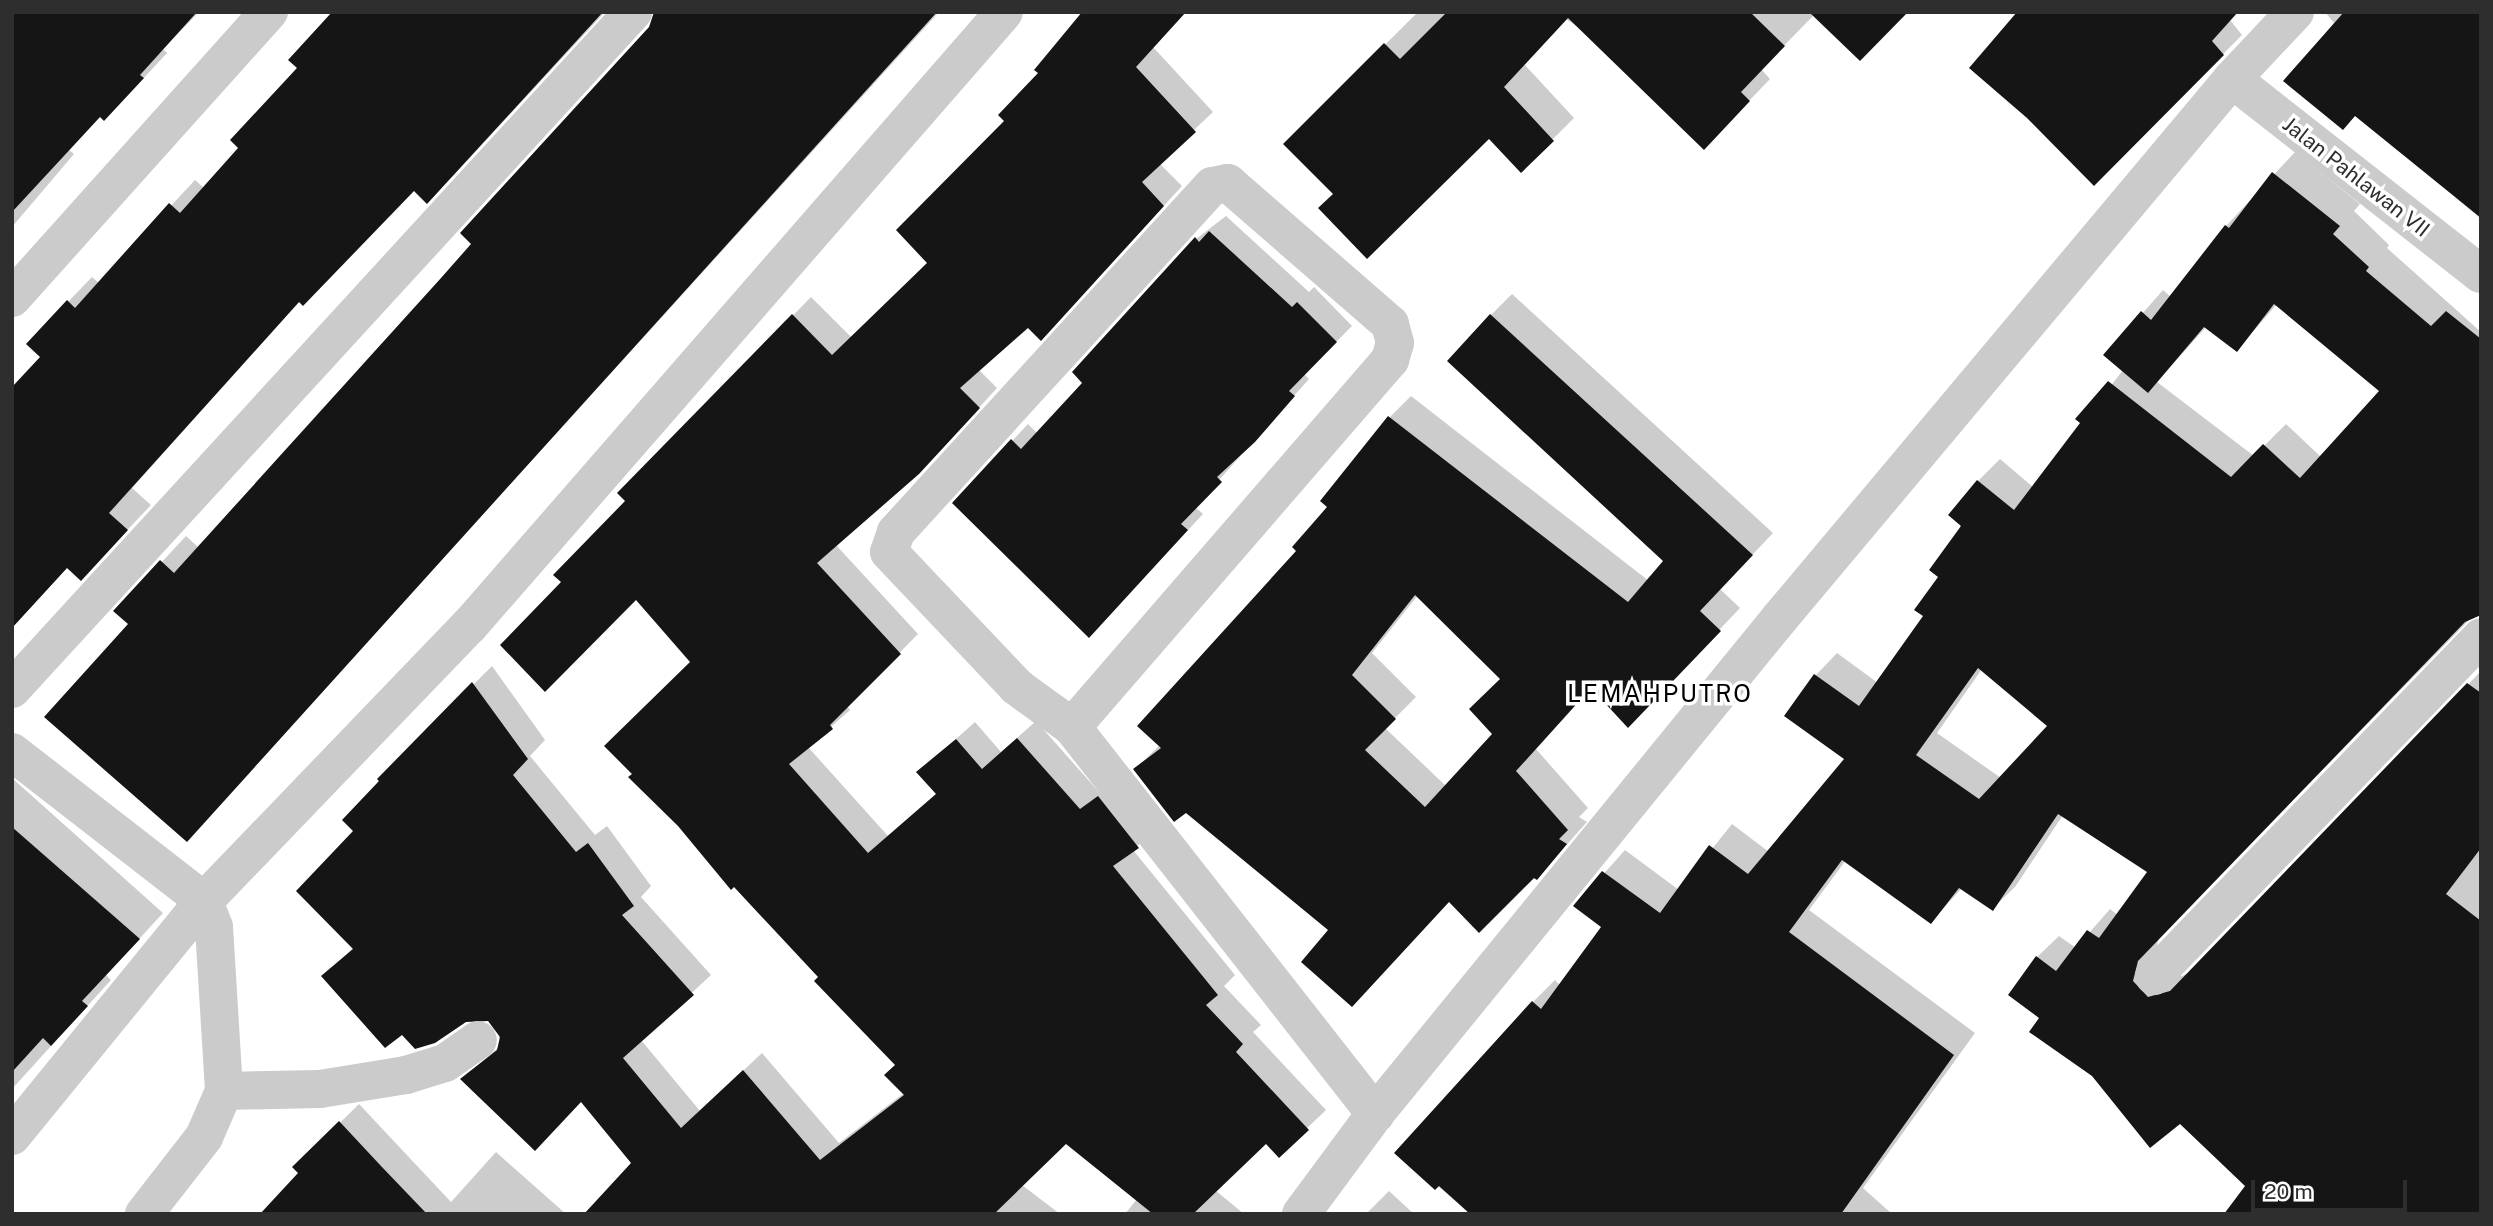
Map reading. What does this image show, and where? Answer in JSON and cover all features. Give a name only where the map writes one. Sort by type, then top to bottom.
[{"type":"street","points":[[12,298],[269,12]]},
{"type":"street","points":[[12,689],[633,12]]},
{"type":"street","points":[[12,1136],[204,901],[469,626],[1004,12]]},
{"type":"street","points":[[1301,1214],[1375,1114],[1779,619],[2232,79],[2295,12]]},
{"type":"street","name":"Jalan Pahlawan VII","points":[[2232,79],[2481,274]]},
{"type":"street","points":[[1072,727],[1390,360],[1395,343],[1390,324],[1228,183],[1213,186],[889,545],[891,558],[1017,687],[1072,727],[1375,1114]]},
{"type":"street","points":[[2154,976],[2481,637]]},
{"type":"street","points":[[12,752],[204,901],[214,926],[224,1091],[204,1137],[144,1214]]},
{"type":"street","points":[[224,1091],[320,1089],[406,1075],[445,1063],[478,1040]]},
{"type":"building","points":[[12,12],[197,12],[140,75],[144,78],[104,121],[100,117],[12,212]]},
{"type":"building","points":[[332,12],[603,12],[427,204],[414,191],[303,306],[299,302],[109,513],[128,530],[81,581],[67,568],[12,628],[12,387],[40,357],[26,344],[67,300],[75,308],[169,203],[180,213],[238,148],[230,140],[297,68],[288,60]]},
{"type":"building","points":[[654,12],[937,12],[187,842],[44,717],[128,624],[113,611],[160,560],[174,573],[441,278],[471,244],[460,233],[649,27]]},
{"type":"building","points":[[1082,12],[1186,12],[1136,67],[1196,132],[1142,182],[1164,206],[1041,341],[1028,328],[960,388],[980,408],[919,474],[817,563],[901,654],[830,725],[833,729],[789,764],[868,853],[936,794],[916,772],[956,739],[982,769],[1017,738],[1080,809],[1098,796],[1139,848],[1113,866],[1218,995],[1206,1005],[1243,1044],[1236,1052],[1309,1130],[1279,1158],[1266,1144],[1193,1214],[1153,1214],[1066,1144],[994,1214],[584,1214],[631,1163],[581,1102],[535,1151],[460,1079],[497,1050],[500,1037],[488,1021],[466,1022],[435,1043],[415,1049],[402,1035],[385,1048],[321,976],[353,949],[296,891],[353,831],[342,820],[379,781],[377,779],[472,682],[528,759],[513,775],[576,852],[588,843],[634,906],[622,915],[694,995],[623,1058],[681,1128],[743,1070],[820,1160],[904,1095],[884,1075],[895,1065],[814,981],[818,977],[734,887],[731,890],[678,826],[628,777],[632,774],[604,746],[690,662],[636,600],[545,692],[500,645],[561,582],[553,575],[625,501],[617,493],[792,314],[832,355],[927,263],[896,230],[1004,121],[998,115],[1038,73],[1034,70]]},
{"type":"building","points":[[1447,12],[1750,12],[1785,46],[1741,92],[1750,101],[1704,150],[1568,18],[1504,87],[1554,141],[1521,173],[1489,139],[1367,259],[1318,208],[1333,194],[1283,144],[1384,43],[1400,59]]},
{"type":"building","points":[[1809,12],[1908,12],[1860,61]]},
{"type":"building","points":[[2017,12],[2238,12],[2212,41],[2224,55],[2094,186],[2027,118],[1969,68]]},
{"type":"building","points":[[2344,12],[2481,12],[2481,218],[2355,116],[2343,130],[2283,81]]},
{"type":"building","points":[[2272,172],[2340,226],[2333,234],[2369,267],[2366,271],[2431,326],[2446,311],[2481,339],[2481,615],[2465,622],[2138,961],[2133,981],[2148,997],[2170,991],[2467,683],[2481,693],[2481,848],[2446,894],[2481,921],[2481,1214],[2224,1214],[2245,1186],[2180,1124],[2150,1148],[2092,1076],[2029,1032],[2039,1018],[2008,995],[2036,956],[2056,971],[2087,930],[2099,938],[2147,872],[2058,814],[1993,911],[1959,888],[1931,924],[1842,860],[1789,932],[1954,1055],[1841,1214],[1470,1214],[1439,1186],[1435,1190],[1394,1153],[1532,1001],[1541,1009],[1601,927],[1573,906],[1602,871],[1660,913],[1709,845],[1748,874],[1844,759],[1784,716],[1814,674],[1859,706],[1923,616],[1914,610],[1938,577],[1929,570],[1961,526],[1948,515],[1977,480],[2014,510],[2080,423],[2075,419],[2108,381],[2231,477],[2263,444],[2300,478],[2379,391],[2274,304],[2237,352],[2204,327],[2148,393],[2103,355],[2141,311],[2151,320],[2225,225],[2229,228]],"holes":[[[1978,668],[2047,726],[1979,799],[1916,755]]]},
{"type":"building","points":[[1209,231],[1292,307],[1297,302],[1337,342],[1289,391],[1295,396],[1255,442],[1217,477],[1222,482],[1181,524],[1188,530],[1089,638],[952,503],[1011,439],[1021,449],[1082,383],[1072,372],[1195,237],[1199,242]]},
{"type":"building","points":[[1490,314],[1753,555],[1700,611],[1721,631],[1628,728],[1591,688],[1516,771],[1568,830],[1559,839],[1567,844],[1537,880],[1534,878],[1479,933],[1449,902],[1352,1007],[1301,962],[1328,930],[1186,813],[1174,822],[1133,769],[1161,748],[1137,726],[1296,551],[1292,547],[1327,507],[1320,501],[1388,416],[1628,602],[1663,561],[1447,361]],"holes":[[[1415,595],[1500,679],[1469,709],[1492,734],[1425,807],[1365,750],[1396,719],[1352,675]]]},
{"type":"building","points":[[12,827],[140,939],[82,1001],[88,1006],[51,1046],[43,1038],[12,1072]]},
{"type":"building","points":[[339,1121],[427,1214],[260,1214],[298,1173],[292,1167]]},
{"type":"district","name":"LEMAHPUTRO","points":[[1660,694]]}]
